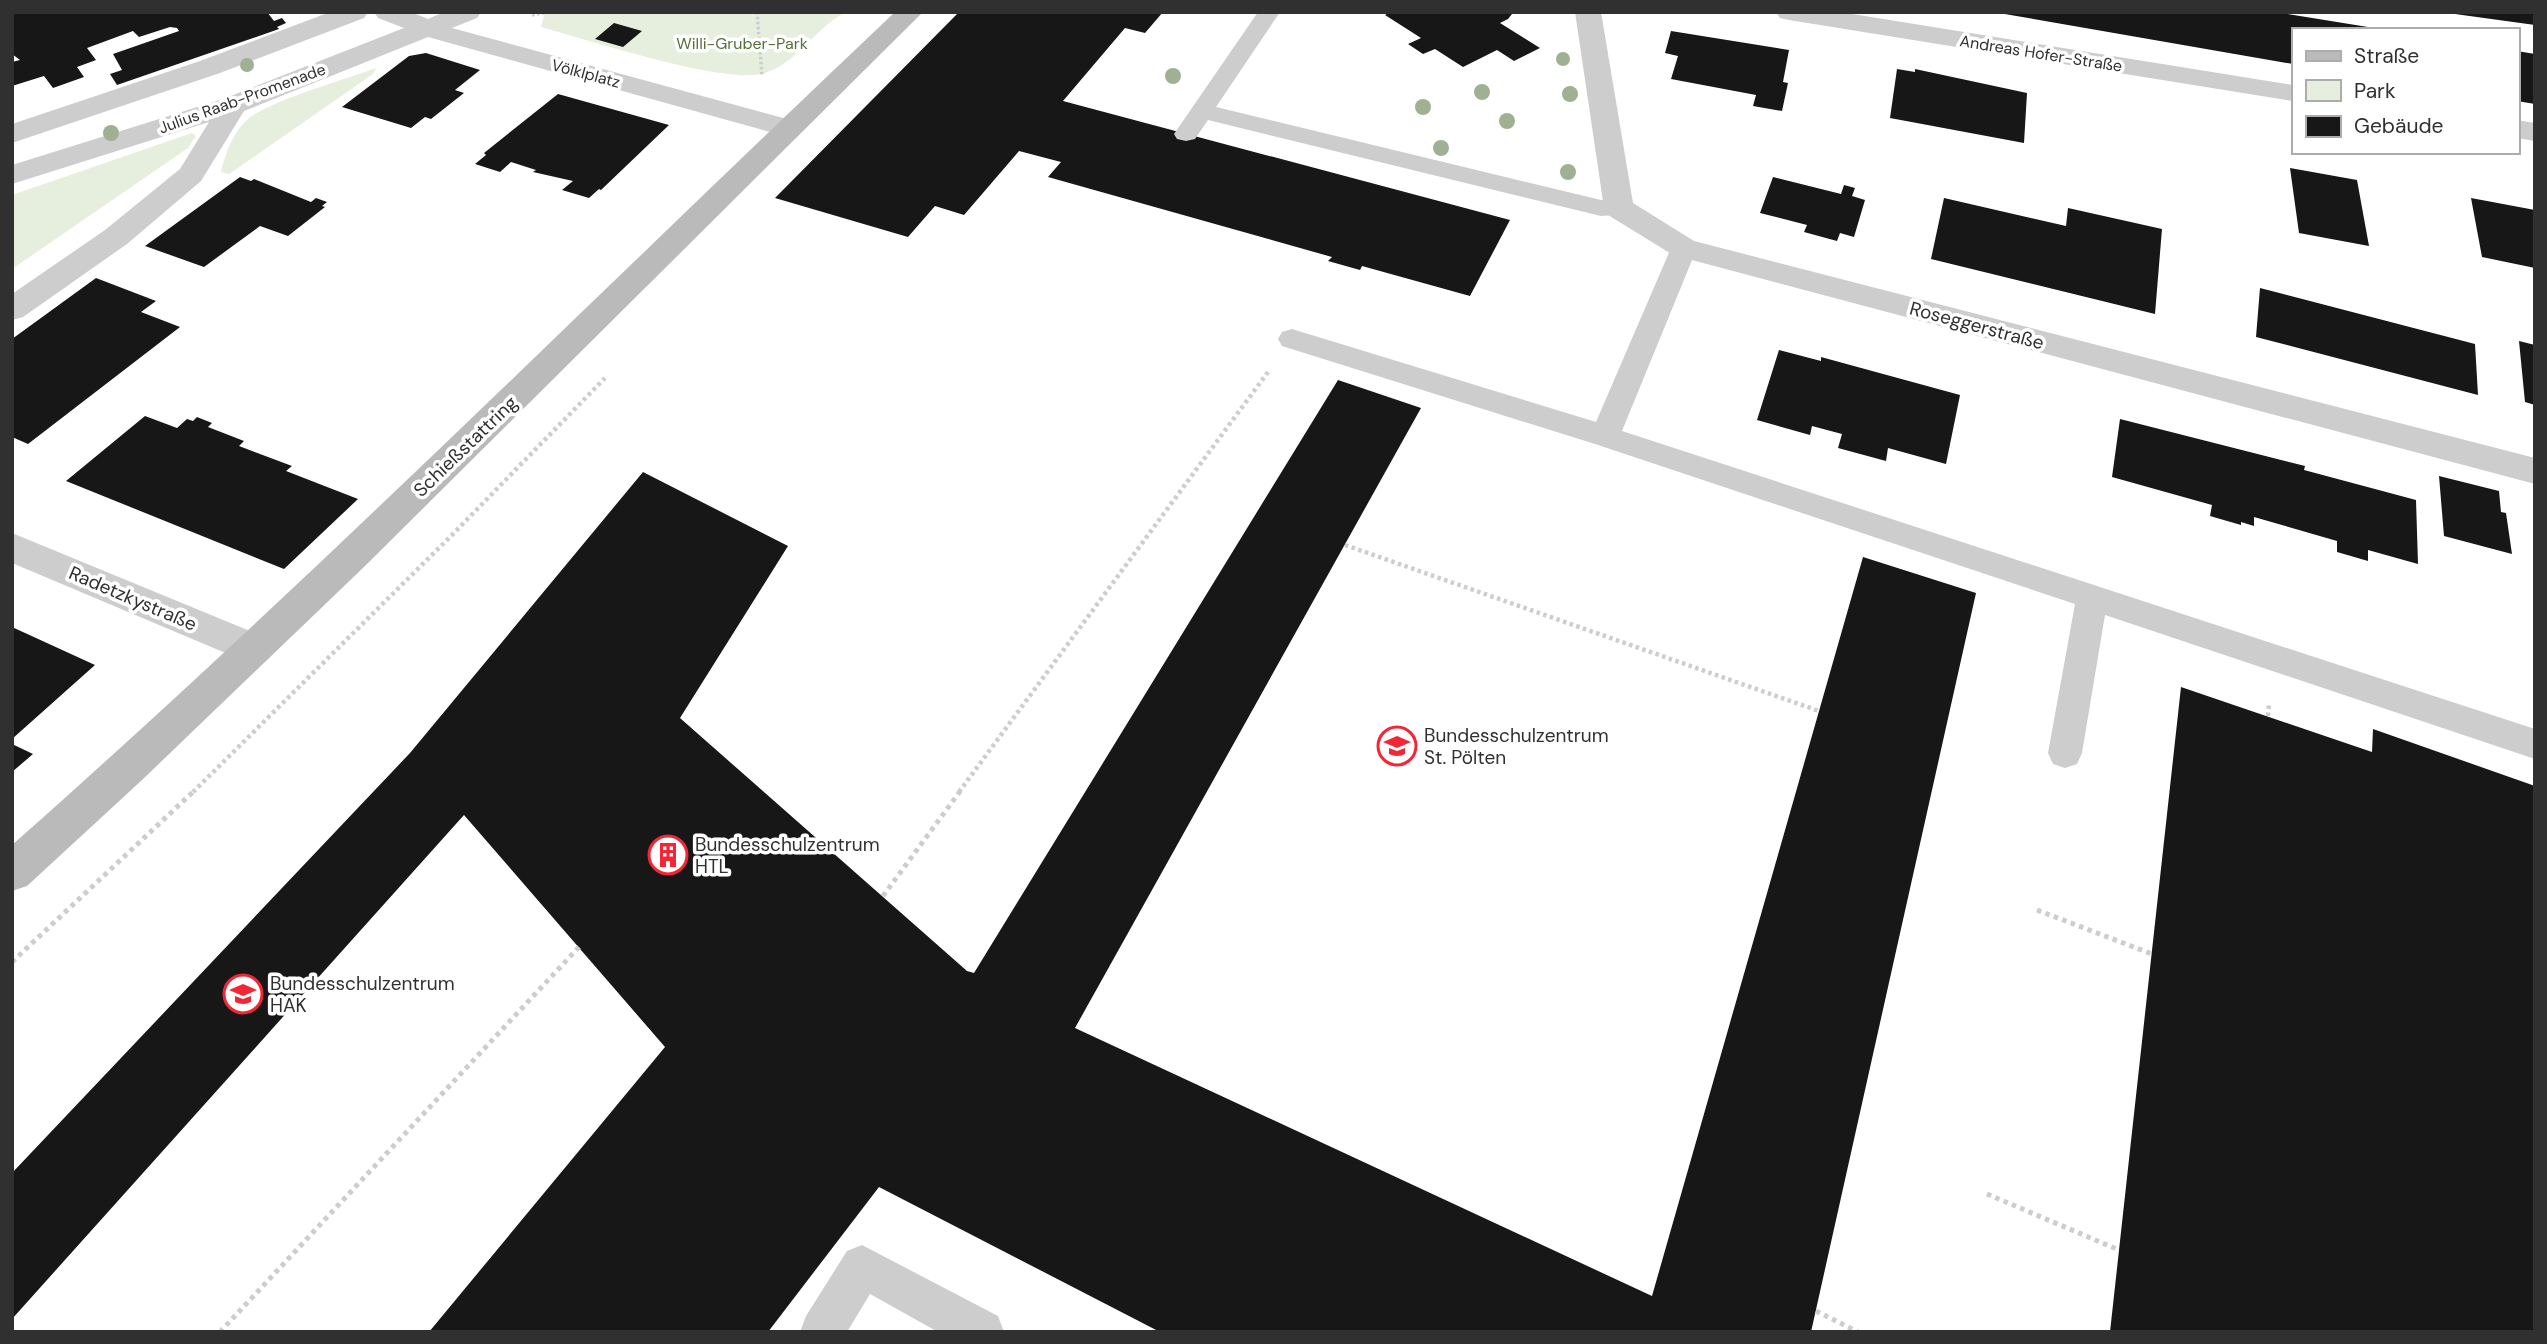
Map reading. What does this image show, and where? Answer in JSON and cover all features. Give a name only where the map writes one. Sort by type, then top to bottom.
[{"type":"main road","name":"Schießstattring","points":[[12,872],[123,774],[254,649],[910,12]]},
{"type":"street","points":[[12,134],[210,67],[355,12]]},
{"type":"street","name":"Völklplatz","points":[[387,12],[427,30],[788,128]]},
{"type":"street","name":"Julius Raab-Promenade","points":[[12,175],[233,105],[468,12]]},
{"type":"street","points":[[1588,12],[1619,208]]},
{"type":"street","name":"Andreas Hofer-Straße","points":[[1789,12],[2292,93]]},
{"type":"street","points":[[12,309],[116,237],[191,175],[233,105]]},
{"type":"street","name":"Roseggerstraße","points":[[1619,208],[1684,248],[2535,471]]},
{"type":"street","name":"Radetzkystraße","points":[[12,547],[254,649]]},
{"type":"lane","points":[[1186,134],[1269,12]]},
{"type":"lane","points":[[1202,111],[1601,208],[1619,208]]},
{"type":"lane","points":[[1605,436],[1684,248]]},
{"type":"lane","points":[[1292,339],[1605,436],[2535,744]]},
{"type":"lane","points":[[2065,753],[2092,597]]},
{"type":"lane","points":[[822,1332],[862,1266],[982,1332]]},
{"type":"path","points":[[757,12],[762,76]]},
{"type":"path","points":[[883,896],[1292,339]]},
{"type":"path","points":[[1345,545],[1819,711]]},
{"type":"path","points":[[2268,716],[2269,704]]},
{"type":"path","points":[[2037,910],[2152,954]]},
{"type":"path","points":[[220,1332],[579,947]]},
{"type":"path","points":[[1987,1194],[2119,1250]]},
{"type":"path","points":[[1816,1311],[1858,1332]]},
{"type":"green space","name":"Willi-Gruber-Park","points":[[545,12],[846,12],[825,26],[797,53],[776,68],[765,73],[746,75],[689,67],[541,27]]},
{"type":"green space","points":[[376,68],[373,74],[229,174],[221,172],[230,144],[238,130],[258,112]]},
{"type":"green space","points":[[192,133],[196,136],[188,148],[12,269],[12,195]]},
{"type":"building","points":[[12,12],[267,12],[274,21],[282,18],[286,23],[277,27],[279,29],[117,85],[110,74],[122,70],[113,54],[179,31],[170,27],[139,37],[133,31],[87,48],[96,60],[77,67],[84,77],[53,88],[44,76],[12,86],[12,62],[20,60],[12,54]]},
{"type":"building","points":[[959,12],[1163,12],[1145,33],[1125,28],[1063,101],[1510,220],[1470,296],[1362,266],[1360,270],[1328,261],[1332,257],[1048,177],[1061,162],[1019,151],[964,215],[935,206],[908,237],[775,198]]},
{"type":"building","points":[[1390,12],[1509,12],[1512,14],[1508,19],[1500,23],[1540,48],[1514,61],[1497,50],[1463,67],[1435,49],[1423,54],[1408,44],[1421,38],[1385,15]]},
{"type":"building","points":[[1993,12],[2276,12],[2374,28],[2292,28],[2292,64]]},
{"type":"building","points":[[2535,12],[2535,25],[2455,14]]},
{"type":"building","points":[[614,23],[642,31],[623,47],[595,39]]},
{"type":"building","points":[[1671,31],[1789,50],[1783,82],[1788,83],[1782,111],[1753,106],[1756,95],[1671,79],[1678,56],[1665,53]]},
{"type":"building","points":[[2519,51],[2535,54],[2535,104],[2519,101]]},
{"type":"building","points":[[426,53],[480,70],[455,90],[464,93],[431,119],[425,117],[411,128],[342,107],[409,56]]},
{"type":"building","points":[[1897,69],[1915,72],[1915,69],[2027,93],[2024,143],[1890,118]]},
{"type":"building","points":[[558,94],[669,125],[601,190],[589,198],[562,190],[573,181],[533,172],[536,170],[511,162],[500,172],[475,164],[486,155],[484,153]]},
{"type":"building","points":[[2290,168],[2357,180],[2369,246],[2299,233]]},
{"type":"building","points":[[240,177],[251,181],[254,179],[311,202],[316,198],[327,202],[322,206],[325,207],[288,236],[260,226],[204,267],[145,246]]},
{"type":"building","points":[[1773,177],[1841,194],[1844,185],[1855,188],[1852,196],[1865,200],[1854,237],[1840,233],[1837,241],[1804,232],[1807,225],[1760,213]]},
{"type":"building","points":[[1944,198],[2066,226],[2068,208],[2162,229],[2155,314],[1931,259]]},
{"type":"building","points":[[2471,198],[2535,210],[2535,268],[2482,257]]},
{"type":"building","points":[[96,278],[156,301],[141,312],[180,327],[28,444],[12,437],[12,339]]},
{"type":"building","points":[[2260,288],[2475,344],[2478,395],[2256,337]]},
{"type":"building","points":[[2519,341],[2535,345],[2535,405],[2525,402]]},
{"type":"building","points":[[1779,350],[1821,361],[1821,357],[1960,395],[1946,464],[1888,448],[1886,461],[1838,448],[1842,434],[1812,426],[1810,435],[1757,420]]},
{"type":"building","name":"Bundesschulzentrum HTL","points":[[1338,380],[1421,408],[1075,1028],[1652,1296],[1863,557],[1976,593],[1811,1332],[1160,1332],[879,1187],[768,1332],[429,1332],[665,1047],[464,815],[12,1319],[12,1173],[410,753],[643,472],[788,546],[680,718],[967,971],[974,973]]},
{"type":"building","points":[[145,416],[177,428],[187,419],[193,421],[197,417],[212,423],[208,427],[244,441],[239,446],[292,466],[286,471],[358,499],[284,569],[66,481]]},
{"type":"building","points":[[2120,419],[2305,466],[2304,470],[2416,500],[2418,564],[2368,550],[2368,561],[2337,552],[2337,541],[2254,517],[2254,526],[2241,522],[2241,525],[2210,516],[2212,505],[2112,477]]},
{"type":"building","points":[[2439,476],[2499,491],[2501,512],[2506,513],[2512,554],[2444,536]]},
{"type":"building","points":[[12,627],[95,665],[12,739]]},
{"type":"building","points":[[2181,687],[2372,752],[2373,729],[2535,786],[2535,1332],[2110,1332]]},
{"type":"building","points":[[12,744],[33,754],[12,772]]},
{"type":"place","name":"Bundesschulzentrum St. Pölten","points":[[1397,746]]},
{"type":"place","name":"Bundesschulzentrum HTL","points":[[668,855]]},
{"type":"place","name":"Bundesschulzentrum HAK","points":[[243,994]]}]
